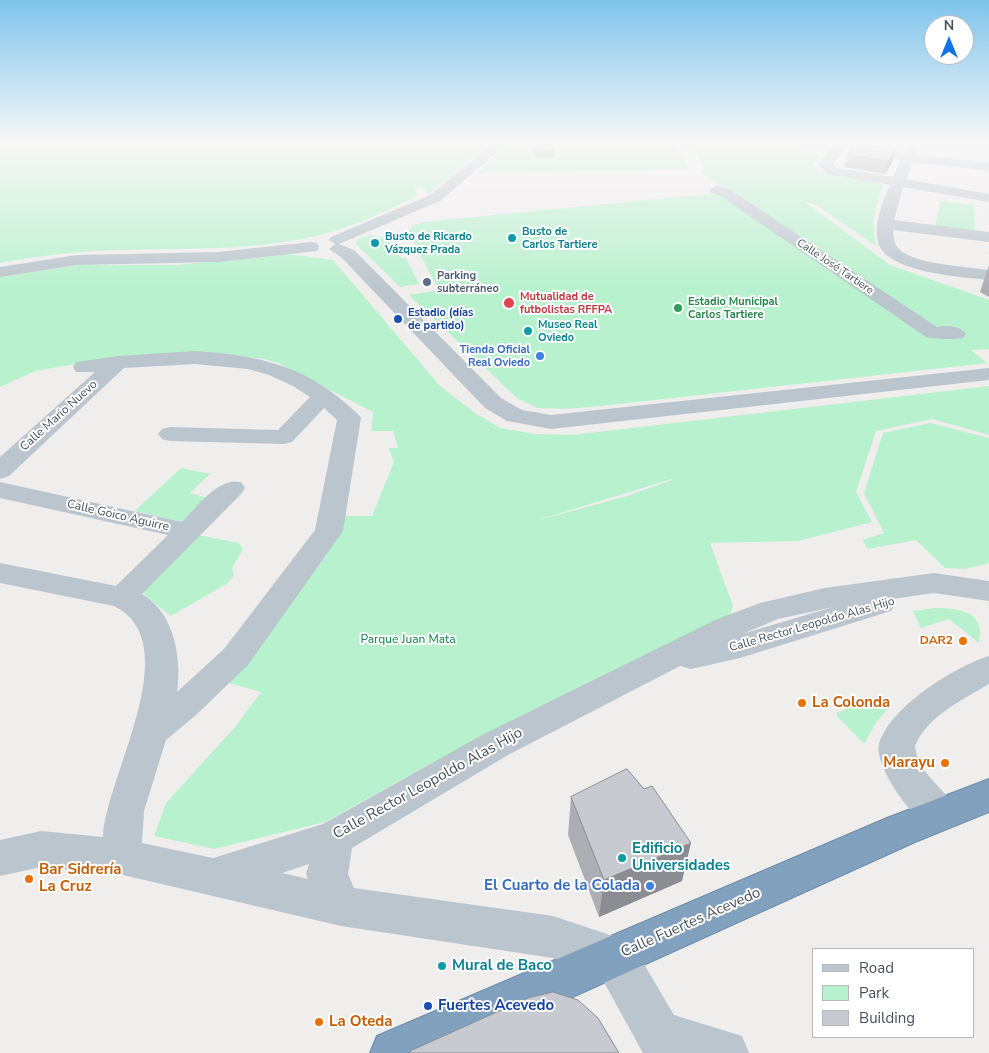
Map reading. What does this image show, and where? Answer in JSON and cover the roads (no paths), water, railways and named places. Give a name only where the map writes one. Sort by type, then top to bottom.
[{"type":"highway","name":"Calle Fuertes Acevedo","points":[[394,1053],[522,996],[615,958],[940,814],[989,795]]},
{"type":"street","points":[[0,272],[83,260],[201,258],[311,247],[320,251],[337,245],[436,198],[444,191]]},
{"type":"street","name":"Calle José Tartiere","points":[[721,191],[934,333],[947,331],[956,334]]},
{"type":"street","points":[[894,191],[887,224],[888,248],[894,254],[911,261],[989,275]]},
{"type":"street","points":[[949,191],[989,198]]},
{"type":"street","points":[[887,224],[989,237]]},
{"type":"street","points":[[337,245],[348,254],[493,403],[515,416],[551,422],[989,374]]},
{"type":"street","points":[[84,366],[119,362],[196,359],[245,362],[284,372],[303,382],[350,418],[329,531],[236,657],[184,706],[152,731]]},
{"type":"street","name":"Calle Mario Nuevo","points":[[0,471],[38,434],[119,362]]},
{"type":"street","points":[[170,434],[284,438],[322,397]]},
{"type":"street","points":[[122,597],[186,531],[232,488]]},
{"type":"street","name":"Calle Goico Aguirre","points":[[0,490],[186,531]]},
{"type":"street","points":[[0,573],[122,597],[137,605],[148,614],[157,634],[162,657],[162,673],[157,710],[152,731],[125,810],[122,835],[123,856]]},
{"type":"street","points":[[934,583],[989,576]]},
{"type":"street","name":"Calle Rector Leopoldo Alas Hijo","points":[[213,878],[334,838],[494,745],[637,674],[692,656],[740,646],[781,620],[825,598],[934,583],[989,591]]},
{"type":"street","name":"Calle Rector Leopoldo Alas Hijo","points":[[781,620],[896,600],[932,597],[960,599],[983,605],[989,610]]},
{"type":"street","points":[[940,814],[902,768],[896,754],[897,745],[909,723],[936,700],[989,668]]},
{"type":"street","points":[[334,838],[327,874],[340,906]]},
{"type":"street","points":[[0,858],[42,850],[123,856],[340,906],[553,937],[615,958],[664,1043],[725,1053]]},
{"type":"place","name":"Busto de Carlos Tartiere","points":[[512,238]]},
{"type":"place","name":"Busto de Ricardo Vázquez Prada","points":[[375,243]]},
{"type":"place","name":"Parking subterráneo","points":[[427,282]]},
{"type":"place","name":"Mutualidad de futbolistas RFFPA","points":[[509,303]]},
{"type":"place","name":"Estadio Municipal Carlos Tartiere","points":[[678,308]]},
{"type":"place","name":"Estadio (días de partido)","points":[[398,319]]},
{"type":"place","name":"Museo Real Oviedo","points":[[528,331]]},
{"type":"place","name":"Tienda Oficial Real Oviedo","points":[[540,356]]},
{"type":"place","name":"DAR2","points":[[963,641]]},
{"type":"place","name":"La Colonda","points":[[802,703]]},
{"type":"place","name":"Marayu","points":[[945,763]]},
{"type":"place","name":"Edificio Universidades","points":[[622,858]]},
{"type":"place","name":"Bar Sidrería La Cruz","points":[[29,879]]},
{"type":"place","name":"El Cuarto de la Colada","points":[[650,886]]},
{"type":"place","name":"Mural de Baco","points":[[442,966]]},
{"type":"place","name":"Fuertes Acevedo","points":[[428,1006]]},
{"type":"place","name":"La Oteda","points":[[319,1022]]},
{"type":"park label","name":"Parque Juan Mata","points":[[408,640]]}]
